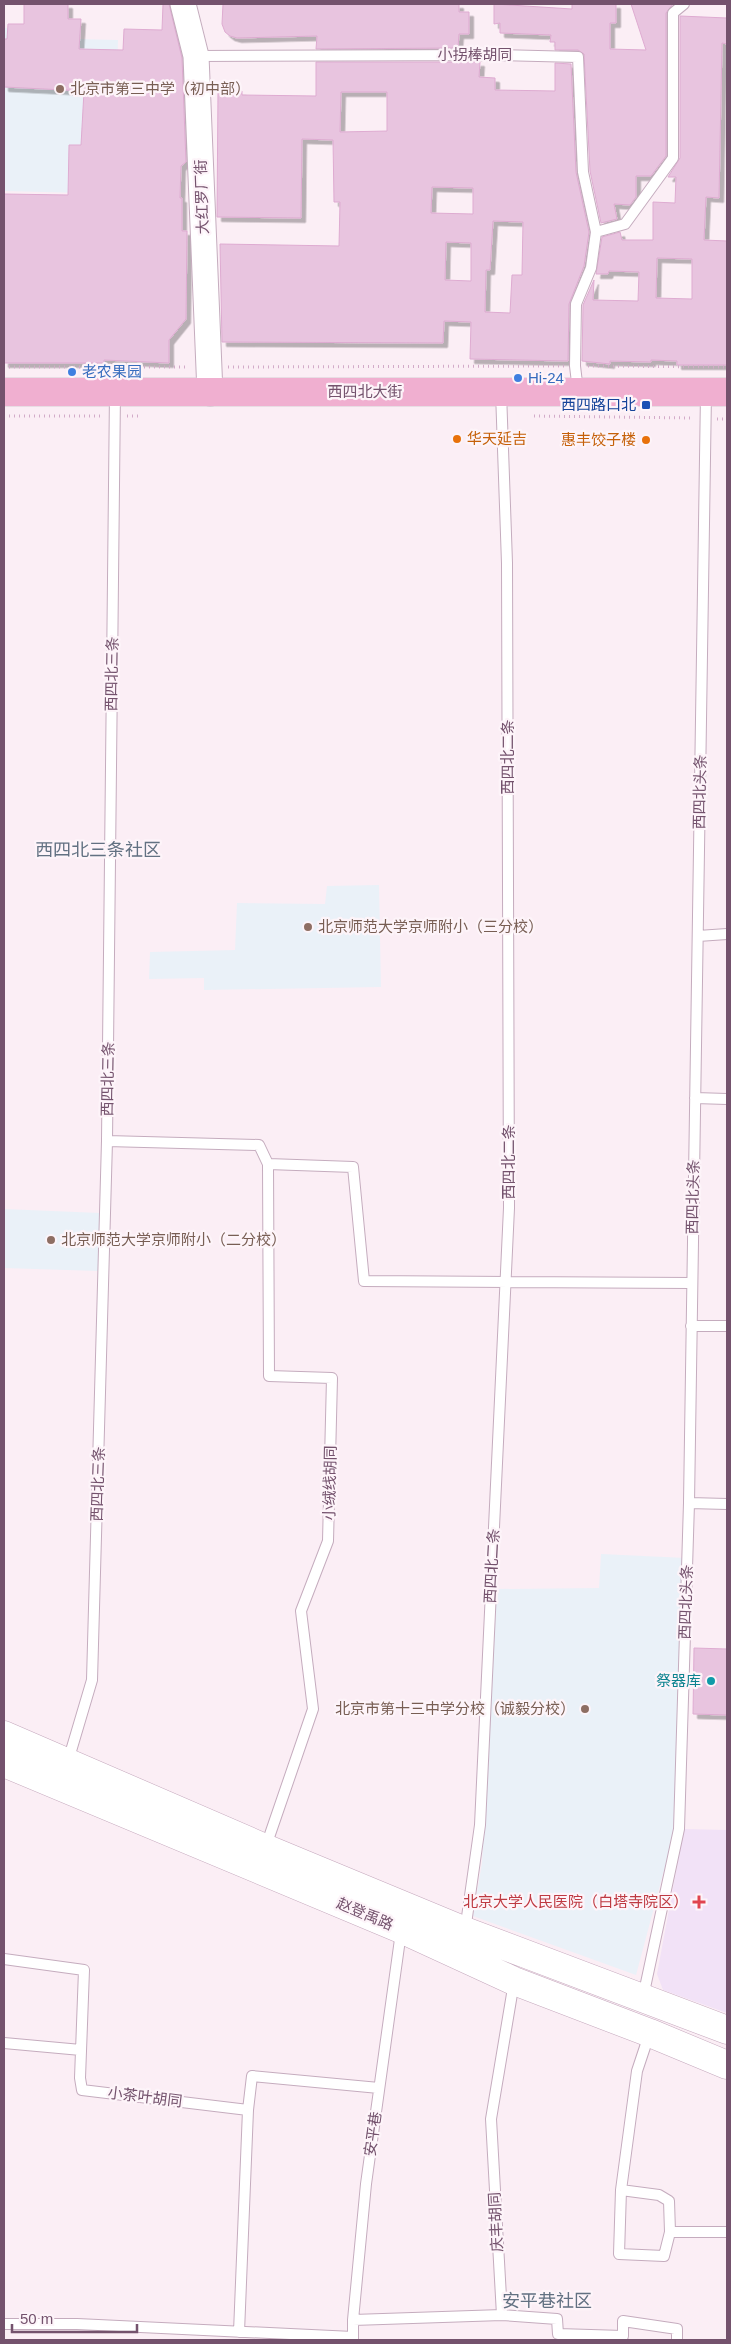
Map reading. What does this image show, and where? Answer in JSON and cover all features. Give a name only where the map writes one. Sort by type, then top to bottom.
[{"type":"main road","name":"西四北大街","points":[[4,392],[115,404],[210,380],[501,403],[576,379],[717,392]]},
{"type":"main road","name":"赵登禹路","points":[[4,1736],[465,1931],[727,2030]]},
{"type":"main road","name":"赵登禹路","points":[[4,1763],[401,1929],[514,1981],[650,2033],[727,2065]]},
{"type":"street","name":"大红罗厂街","points":[[183,4],[196,56],[210,380]]},
{"type":"lane","points":[[596,232],[625,224],[673,158],[673,13],[684,4]]},
{"type":"lane","name":"小拐棒胡同","points":[[196,56],[483,55],[578,57],[583,172],[596,232],[591,268],[576,304],[576,379]]},
{"type":"lane","name":"西四北头条","points":[[643,1998],[679,1829],[689,1503],[706,419],[717,392]]},
{"type":"lane","name":"西四北二条","points":[[465,1931],[480,1825],[509,1208],[507,573],[501,403]]},
{"type":"lane","name":"西四北三条","points":[[68,1762],[92,1680],[108,1142],[115,404]]},
{"type":"lane","points":[[698,936],[727,934]]},
{"type":"lane","points":[[695,1098],[727,1099]]},
{"type":"lane","points":[[108,1142],[259,1146],[268,1164],[353,1167],[364,1281],[505,1284],[692,1283]]},
{"type":"lane","name":"小绒线胡同","points":[[265,1848],[312,1709],[301,1611],[328,1541],[332,1378],[269,1376],[268,1164]]},
{"type":"lane","points":[[691,1326],[727,1326]]},
{"type":"lane","points":[[689,1503],[727,1504]]},
{"type":"lane","name":"安平巷","points":[[353,2338],[353,2320],[366,2184],[401,1929]]},
{"type":"lane","name":"小茶叶胡同","points":[[4,1959],[84,1970],[81,2050],[82,2090],[248,2110]]},
{"type":"lane","name":"庆丰胡同","points":[[502,2315],[491,2120],[514,1981]]},
{"type":"lane","points":[[621,2190],[659,2195],[669,2201],[670,2232],[664,2256],[619,2254],[621,2190],[637,2071],[650,2033]]},
{"type":"lane","points":[[4,2043],[81,2050]]},
{"type":"lane","points":[[239,2332],[248,2110],[252,2076],[379,2088]]},
{"type":"lane","points":[[670,2232],[727,2229]]},
{"type":"lane","points":[[353,2320],[502,2315],[557,2319],[558,2334],[623,2336],[623,2321],[677,2329],[677,2340]]},
{"type":"lane","points":[[4,2324],[77,2324],[353,2338]]},
{"type":"path","points":[[4,367],[210,380],[576,379],[727,367]]},
{"type":"path","points":[[501,403],[727,419]]},
{"type":"path","points":[[4,416],[115,404],[144,416]]},
{"type":"shaded area","name":"北京市第三中学（初中部）","points":[[4,28],[31,28],[32,38],[118,40],[115,138],[82,193],[4,191]]},
{"type":"shaded area","name":"北京师范大学京师附小（三分校）","points":[[379,885],[381,987],[204,990],[204,978],[149,979],[150,952],[235,950],[237,903],[325,904],[327,886]]},
{"type":"shaded area","name":"北京师范大学京师附小（二分校）","points":[[4,1209],[100,1213],[98,1271],[4,1268]]},
{"type":"shaded area","name":"北京市第十三中学分校（诚毅分校）","points":[[601,1554],[686,1558],[675,1829],[636,1975],[473,1916],[482,1863],[497,1589],[599,1588]]},
{"type":"shaded area","name":"北京大学人民医院（白塔寺院区）","points":[[684,1829],[727,1830],[727,2013],[663,1990],[657,1974]]},
{"type":"building","points":[[24,4],[68,4],[68,19],[81,19],[79,49],[123,50],[124,29],[162,30],[163,4],[169,4],[182,58],[186,162],[181,166],[180,198],[182,198],[182,231],[187,231],[186,319],[169,340],[169,363],[104,360],[104,363],[4,363],[4,194],[68,195],[69,145],[81,145],[84,91],[4,87],[4,39],[7,39],[8,24],[24,24]]},
{"type":"building","points":[[223,4],[459,4],[459,12],[469,12],[469,34],[459,34],[458,48],[316,49],[317,36],[237,38],[230,36],[225,32],[222,24]]},
{"type":"building","points":[[494,4],[572,9],[572,4],[616,4],[616,23],[610,23],[610,49],[646,50],[631,4],[673,4],[666,13],[666,156],[651,176],[636,176],[636,197],[630,205],[614,204],[617,219],[601,223],[590,171],[584,54],[578,50],[555,50],[555,42],[550,42],[551,35],[500,33],[500,23],[494,24]]},
{"type":"building","points":[[680,16],[727,18],[727,44],[722,43],[719,198],[706,197],[704,240],[727,241],[727,365],[677,365],[677,361],[651,360],[651,362],[610,361],[610,364],[582,361],[583,305],[594,280],[593,300],[638,301],[639,272],[609,271],[608,274],[596,274],[602,237],[620,232],[622,240],[653,240],[653,202],[675,203],[676,177],[668,177],[680,158]],"holes":[[[657,258],[692,259],[692,299],[656,298]]]},
{"type":"building","points":[[316,62],[480,62],[479,77],[495,78],[495,90],[555,91],[555,63],[571,64],[576,172],[589,232],[584,266],[569,304],[568,361],[470,359],[471,322],[444,321],[443,343],[222,342],[220,244],[339,246],[340,202],[334,202],[333,140],[302,139],[301,218],[217,217],[218,91],[242,91],[242,95],[316,96]],"holes":[[[341,92],[387,92],[387,131],[340,132]],[[432,187],[473,188],[473,214],[431,213]],[[493,221],[523,222],[522,275],[512,275],[510,313],[485,312],[486,270],[490,270]],[[446,242],[471,243],[471,281],[445,280]]]},
{"type":"building","name":"祭器库","points":[[694,1648],[727,1649],[727,1715],[693,1714]]},
{"type":"place","name":"北京市第三中学（初中部）","points":[[60,89]]},
{"type":"place","name":"老农果园","points":[[72,372]]},
{"type":"place","name":"Hi-24","points":[[518,378]]},
{"type":"place","name":"西四路口北","points":[[646,405]]},
{"type":"place","name":"华天延吉","points":[[457,439]]},
{"type":"place","name":"惠丰饺子楼","points":[[646,440]]},
{"type":"place","name":"北京师范大学京师附小（三分校）","points":[[308,927]]},
{"type":"place","name":"北京师范大学京师附小（二分校）","points":[[51,1240]]},
{"type":"place","name":"祭器库","points":[[711,1681]]},
{"type":"place","name":"北京市第十三中学分校（诚毅分校）","points":[[585,1709]]},
{"type":"place","name":"北京大学人民医院（白塔寺院区）","points":[[699,1902]]},
{"type":"district","name":"西四北三条社区","points":[[98,850]]},
{"type":"district","name":"安平巷社区","points":[[547,2301]]}]
